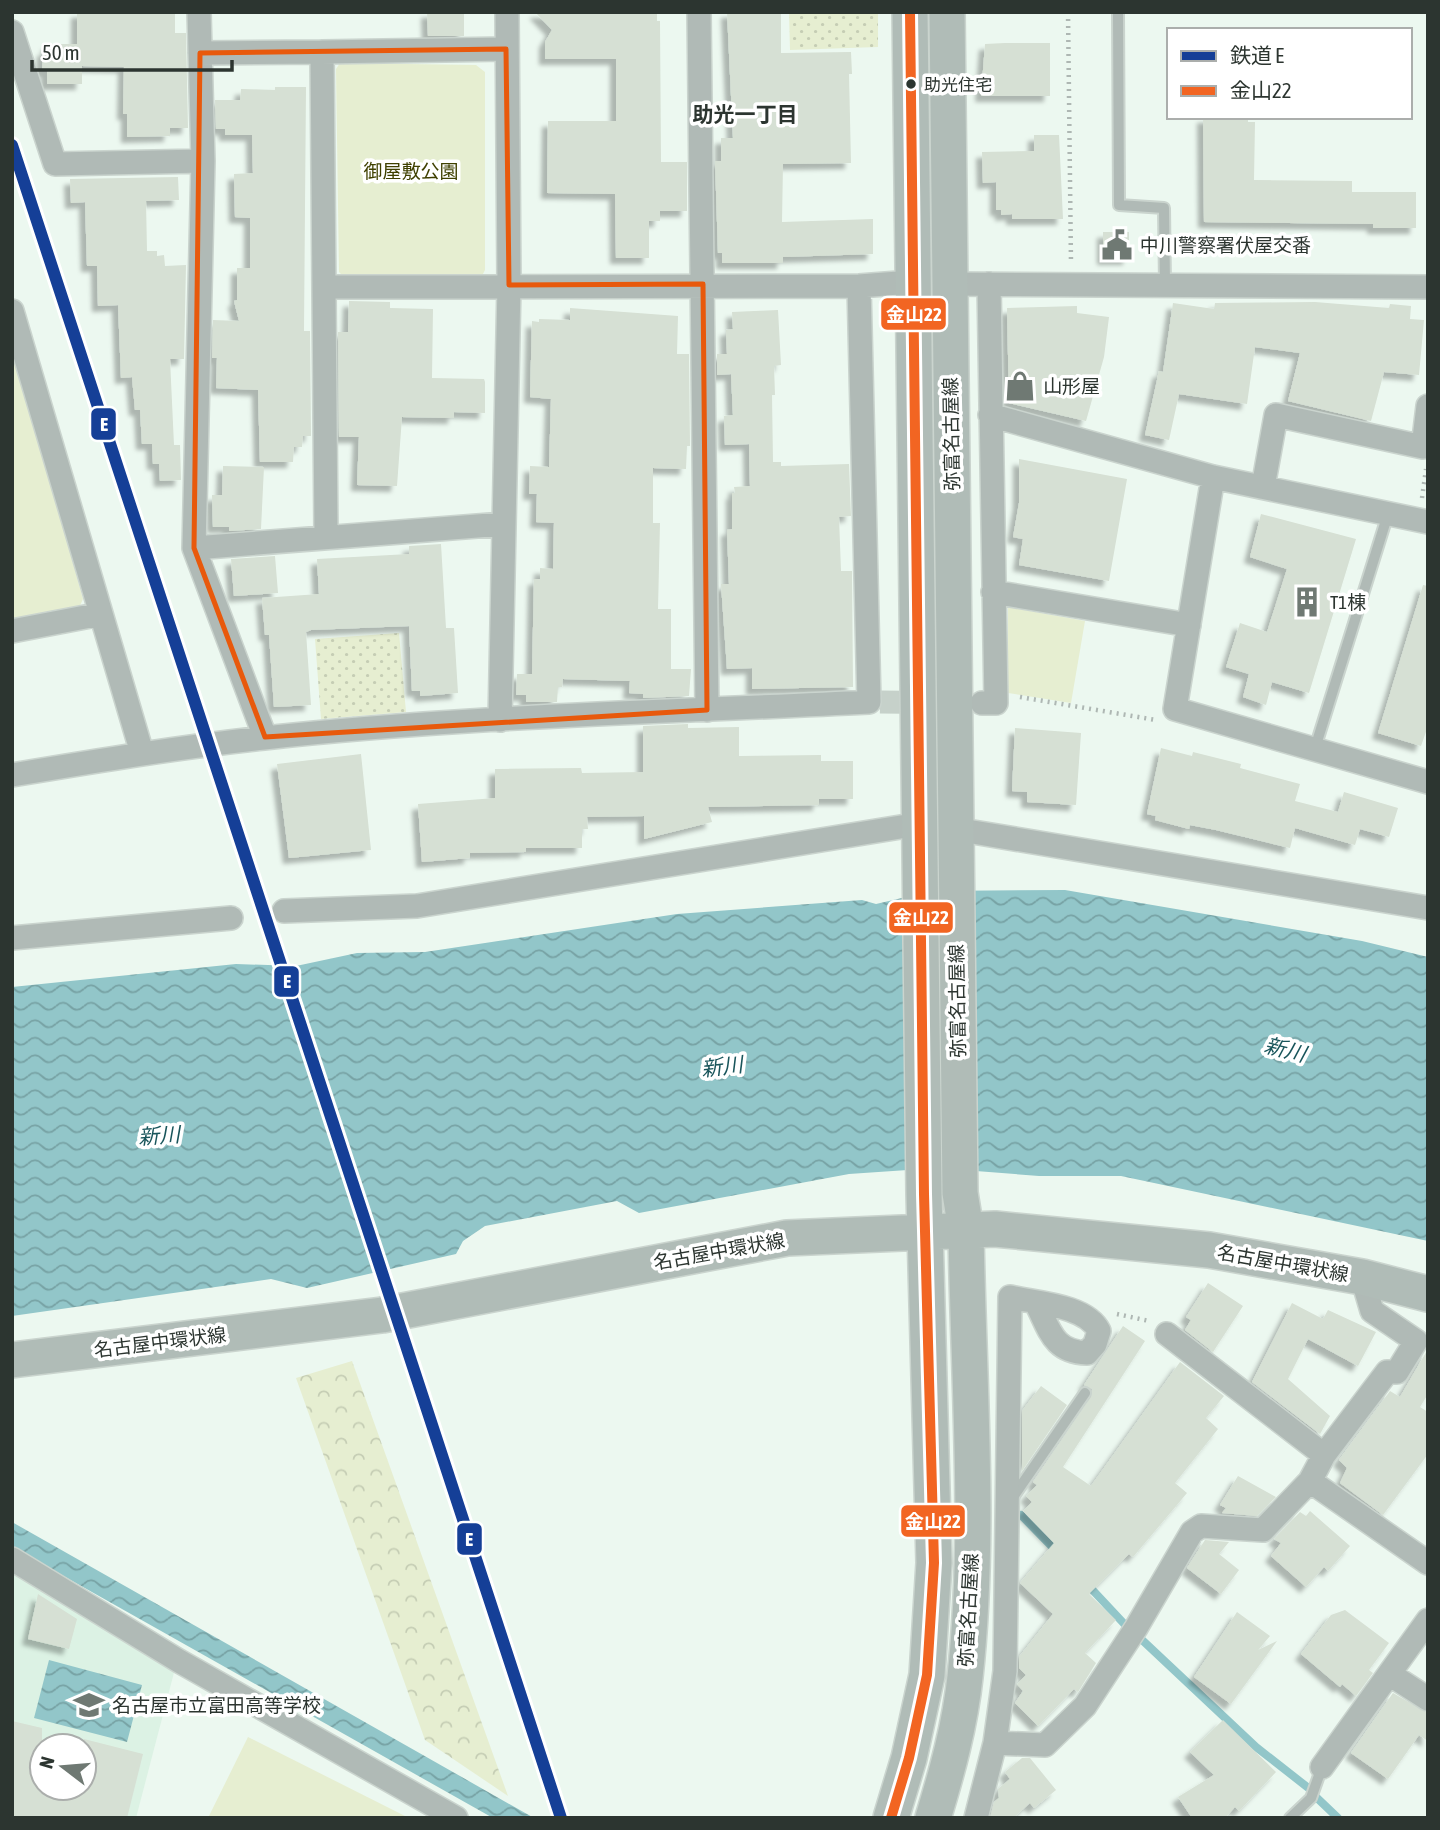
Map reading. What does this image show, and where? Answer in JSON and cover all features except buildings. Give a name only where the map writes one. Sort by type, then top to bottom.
[{"type":"main road","name":"弥富名古屋線","points":[[891,1818],[909,1758],[927,1675],[934,1563],[924,1194],[910,12]]},
{"type":"main road","name":"弥富名古屋線","points":[[933,1818],[948,1768],[965,1679],[972,1564],[966,1230],[960,1193],[947,12]]},
{"type":"main road","name":"名古屋中環状線","points":[[12,1360],[382,1315],[787,1238],[995,1229],[1209,1250],[1363,1277],[1428,1294]]},
{"type":"street","points":[[199,12],[203,161],[194,548],[265,737]]},
{"type":"street","points":[[500,720],[509,285],[507,12]]},
{"type":"street","points":[[699,12],[707,710]]},
{"type":"street","points":[[12,32],[55,164],[203,161]]},
{"type":"street","points":[[200,53],[506,49]]},
{"type":"street","points":[[321,52],[326,536]]},
{"type":"street","points":[[324,287],[859,285],[912,282]]},
{"type":"street","points":[[949,284],[1428,287]]},
{"type":"street","points":[[988,698],[993,592],[989,284]]},
{"type":"street","points":[[12,775],[142,753],[265,737],[500,720],[875,702],[859,285]]},
{"type":"street","points":[[12,311],[142,753]]},
{"type":"street","points":[[1264,487],[1276,415],[1423,447],[1428,406]]},
{"type":"street","points":[[990,415],[1213,477],[1423,521]]},
{"type":"street","points":[[1213,477],[1175,709],[1428,782]]},
{"type":"street","points":[[194,548],[503,524]]},
{"type":"street","points":[[993,592],[1189,625]]},
{"type":"street","points":[[12,631],[101,614]]},
{"type":"street","points":[[284,911],[417,906],[919,824]]},
{"type":"street","points":[[955,830],[1428,908]]},
{"type":"street","points":[[12,938],[231,918]]},
{"type":"street","points":[[1363,1277],[1428,1312]]},
{"type":"street","points":[[995,1743],[1045,1745],[1085,1706],[1136,1628],[1192,1532],[1201,1526],[1263,1530],[1310,1481],[1324,1455],[1387,1372],[1397,1372],[1416,1341],[1372,1311],[1363,1277]]},
{"type":"street","points":[[976,1818],[995,1743],[1005,1671],[1010,1297],[1036,1303],[1084,1315],[1094,1321],[1098,1331],[1095,1344],[1087,1353],[1070,1352],[1058,1345],[1036,1303]]},
{"type":"street","points":[[1167,1334],[1324,1455]]},
{"type":"street","points":[[1310,1481],[1428,1563]]},
{"type":"street","points":[[12,1559],[179,1661],[456,1818]]},
{"type":"street","points":[[1322,1767],[1391,1675],[1428,1620]]},
{"type":"street","points":[[1391,1675],[1428,1699]]},
{"type":"lane","points":[[1118,12],[1119,205],[1164,208],[1165,285]]},
{"type":"lane","points":[[1315,748],[1388,513]]},
{"type":"lane","points":[[1008,1504],[1085,1393]]},
{"type":"lane","points":[[1290,1818],[1311,1798],[1322,1767]]},
{"type":"path","points":[[1068,12],[1071,284]]},
{"type":"path","points":[[1423,521],[1428,459]]},
{"type":"path","points":[[988,698],[1161,721],[1175,709]]},
{"type":"path","points":[[1084,1315],[1095,1310],[1147,1319],[1167,1334]]},
{"type":"highlighted area","points":[[506,49],[509,285],[703,284],[707,710],[265,737],[194,548],[200,53]]},
{"type":"shaded area","name":"名古屋市立富田高等学校","points":[[12,1568],[176,1665],[136,1818],[12,1818]]},
{"type":"green space","points":[[789,12],[878,12],[878,47],[790,50]]},
{"type":"green space","name":"御屋敷公園","points":[[340,63],[476,65],[485,72],[485,270],[481,278],[348,281],[339,272],[336,69]]},
{"type":"green space","points":[[12,344],[83,599],[78,610],[12,623]]},
{"type":"green space","points":[[1008,607],[1085,621],[1071,703],[1008,693]]},
{"type":"green space","points":[[399,633],[406,712],[321,719],[315,639]]},
{"type":"green space","points":[[352,1361],[508,1796],[425,1740],[296,1378]]},
{"type":"green space","points":[[248,1737],[409,1818],[208,1818]]},
{"type":"water","name":"新川","points":[[1065,890],[1362,941],[1428,957],[1428,1241],[1121,1176],[1039,1176],[937,1168],[849,1174],[639,1213],[617,1201],[485,1226],[463,1241],[456,1254],[307,1288],[271,1279],[12,1316],[12,987],[236,964],[296,966],[357,953],[425,952],[677,914],[862,900],[876,904],[932,891]]},
{"type":"water","points":[[12,1522],[534,1818],[493,1818],[12,1547]]},
{"type":"water","points":[[49,1660],[142,1685],[127,1742],[98,1735],[98,1732],[34,1718]]},
{"type":"waterway","points":[[1021,1515],[1058,1553]]},
{"type":"waterway","points":[[1086,1583],[1129,1629]]},
{"type":"waterway","points":[[1140,1638],[1256,1747],[1311,1790]]},
{"type":"waterway","points":[[1316,1797],[1338,1818]]},
{"type":"tunnel","points":[[880,702],[969,703]]},
{"type":"rail line","name":"E","points":[[12,145],[561,1818]]},
{"type":"transit line","name":"金山22","points":[[891,1818],[909,1758],[927,1675],[934,1563],[924,1194],[910,12]]},
{"type":"place","name":"助光住宅","points":[[911,84]]},
{"type":"place","name":"中川警察署伏屋交番","points":[[1117,245]]},
{"type":"place","name":"山形屋","points":[[1020,386]]},
{"type":"place","name":"T1棟","points":[[1307,602]]},
{"type":"place","name":"名古屋市立富田高等学校","points":[[89,1705]]},
{"type":"district","name":"助光一丁目","points":[[745,115]]}]
